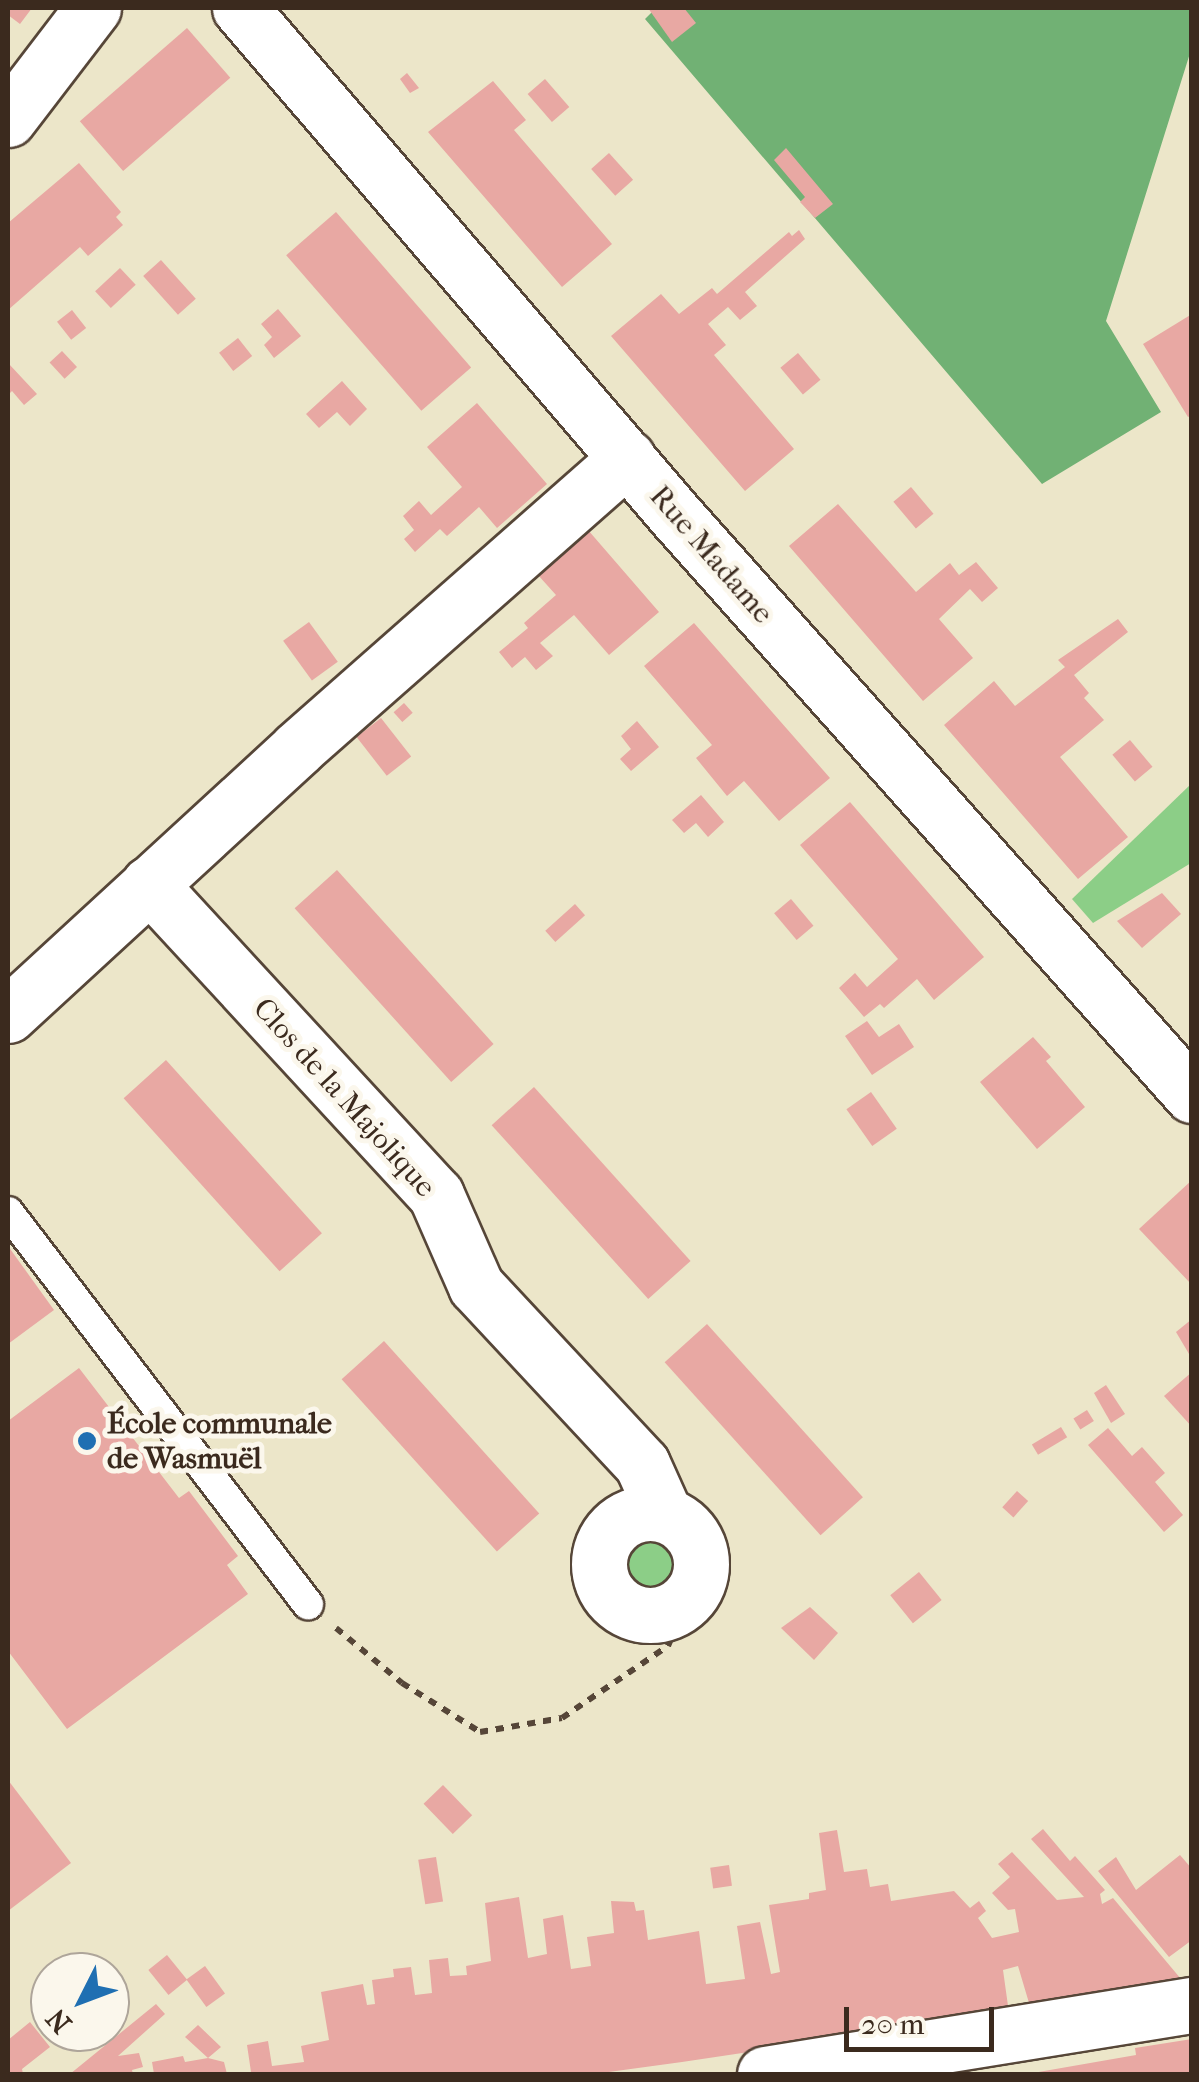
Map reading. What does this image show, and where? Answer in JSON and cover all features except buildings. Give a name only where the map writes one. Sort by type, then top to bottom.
[{"type":"street","points":[[8,119],[93,8]]},
{"type":"street","name":"Rue Madame","points":[[240,8],[626,458],[1192,1095]]},
{"type":"street","points":[[8,1015],[626,458]]},
{"type":"street","name":"Clos de la Majolique","points":[[149,884],[436,1195],[476,1286],[642,1464],[664,1514]]},
{"type":"street","points":[[664,1514],[693,1534],[700,1551],[697,1586],[687,1600],[672,1610],[637,1614],[620,1606],[600,1577],[603,1541],[628,1516],[664,1514]]},
{"type":"street","points":[[766,2074],[1192,2006]]},
{"type":"lane","points":[[8,1212],[308,1605]]},
{"type":"path","points":[[308,1605],[402,1683],[480,1732],[562,1718],[668,1646],[687,1600]]},
{"type":"green space","points":[[656,8],[1191,8],[1191,50],[1106,321],[1161,412],[1042,484],[645,19]]},
{"type":"green space","points":[[1191,784],[1191,863],[1093,923],[1072,899]]},
{"type":"green space","points":[[647,1537],[668,1545],[676,1566],[668,1587],[647,1595],[626,1587],[618,1566],[626,1545]]},
{"type":"place","name":"École communale de Wasmuël","points":[[87,1441]]}]
